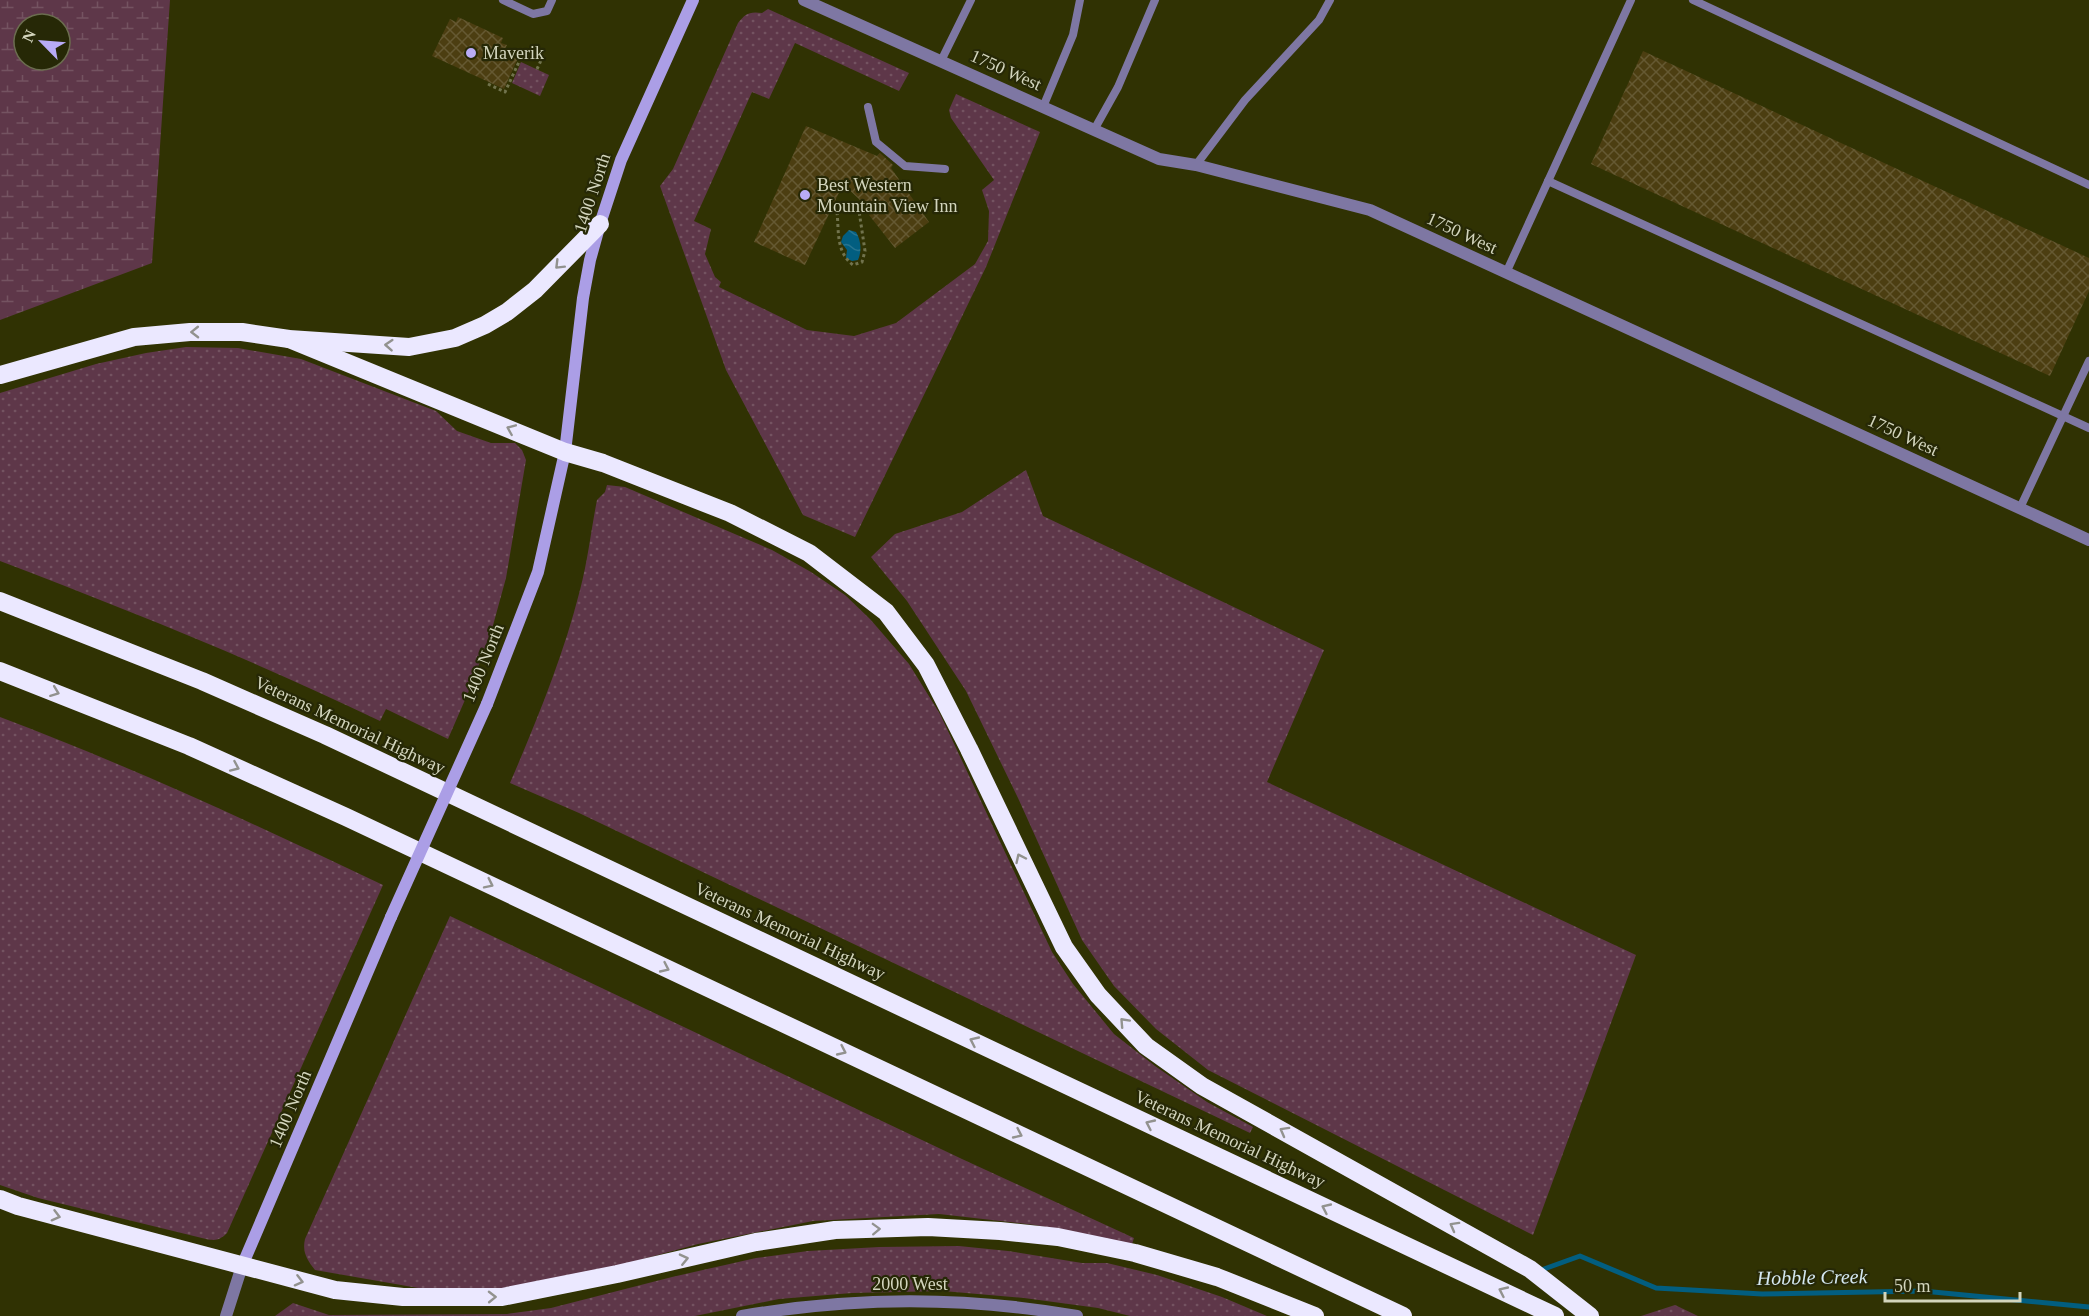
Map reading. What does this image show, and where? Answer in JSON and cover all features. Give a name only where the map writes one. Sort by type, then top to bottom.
[{"type":"highway","points":[[0,375],[134,337],[189,332],[242,332],[289,339],[409,346],[455,338],[507,312],[526,297],[600,224]]},
{"type":"highway","points":[[289,339],[565,452],[612,466],[740,518],[809,553],[886,612],[926,665],[1064,947],[1098,995],[1146,1046],[1202,1086],[1530,1269],[1590,1316]]},
{"type":"highway","name":"Veterans Memorial Highway","points":[[0,601],[202,681],[325,735],[1556,1316]]},
{"type":"highway","points":[[0,671],[189,747],[346,817],[1403,1316]]},
{"type":"highway","points":[[0,1198],[18,1206],[335,1290],[403,1298],[502,1297],[617,1274],[756,1242],[835,1230],[928,1227],[1058,1237],[1135,1253],[1217,1277],[1315,1316]]},
{"type":"main road","name":"1400 North","points":[[242,1266],[391,917],[487,704],[538,572],[565,452],[583,298],[590,260],[621,160],[693,0]]},
{"type":"street","name":"1750 West","points":[[804,0],[1159,159],[1196,165],[1370,210],[2089,540]]},
{"type":"street","name":"1400 North","points":[[226,1316],[242,1266]]},
{"type":"street","name":"2000 West","points":[[742,1316],[834,1303],[944,1300],[1077,1316]]},
{"type":"lane","points":[[503,0],[533,14],[547,11],[552,0]]},
{"type":"lane","points":[[941,61],[970,0]]},
{"type":"lane","points":[[1043,107],[1073,35],[1080,0]]},
{"type":"lane","points":[[1094,129],[1118,87],[1155,0]]},
{"type":"lane","points":[[1196,165],[1245,100],[1320,20],[1330,0]]},
{"type":"lane","points":[[1506,273],[1631,0]]},
{"type":"lane","points":[[1693,0],[2089,185]]},
{"type":"lane","points":[[868,107],[876,142],[905,166],[945,169]]},
{"type":"lane","points":[[1548,181],[2089,428]]},
{"type":"lane","points":[[2020,508],[2089,361]]},
{"type":"path","points":[[488,84],[506,92],[525,48]]},
{"type":"path","points":[[537,69],[543,56]]},
{"type":"path","points":[[837,212],[843,258],[853,265],[862,262],[865,251],[858,204]]},
{"type":"green space","points":[[0,0],[170,0],[152,263],[0,320]]},
{"type":"green space","points":[[768,9],[909,73],[899,91],[795,43],[769,99],[752,92],[694,221],[711,229],[705,254],[715,277],[721,282],[719,287],[807,330],[854,336],[896,323],[975,264],[988,241],[989,211],[982,190],[994,180],[951,118],[949,110],[956,94],[1040,132],[986,267],[855,537],[803,515],[726,370],[660,186],[673,169],[738,23],[748,14],[762,13]]},
{"type":"green space","points":[[521,62],[549,75],[540,96],[512,83]]},
{"type":"green space","points":[[186,347],[238,348],[301,359],[436,411],[457,431],[491,443],[515,443],[522,450],[526,460],[506,578],[492,629],[448,739],[386,709],[380,721],[192,637],[0,561],[0,393],[96,364]]},
{"type":"green space","points":[[1026,470],[1043,516],[1324,650],[1267,782],[1636,955],[1533,1235],[1208,1070],[1156,1029],[1114,986],[1082,940],[1018,798],[966,691],[907,601],[871,557],[895,534],[962,512]]},
{"type":"green space","points":[[607,485],[625,487],[772,550],[845,595],[870,619],[909,664],[940,714],[1052,952],[1073,984],[1114,1034],[1207,1102],[1253,1127],[1250,1133],[579,813],[510,783],[540,712],[566,640],[583,579],[597,500],[605,492]]},
{"type":"green space","points":[[0,717],[97,755],[193,797],[383,885],[227,1233],[220,1239],[206,1239],[38,1198],[0,1185]]},
{"type":"green space","points":[[450,916],[1134,1238],[1132,1244],[1035,1225],[939,1214],[813,1221],[698,1244],[537,1285],[482,1290],[424,1289],[315,1270],[306,1256],[305,1239]]},
{"type":"green space","points":[[959,1246],[1082,1263],[1107,1263],[1157,1275],[1222,1297],[1267,1316],[1130,1316],[1098,1308],[1024,1298],[943,1291],[852,1293],[779,1299],[695,1316],[275,1316],[293,1303],[329,1315],[507,1314],[551,1308],[756,1258],[808,1251]]},
{"type":"green space","points":[[1675,1305],[1698,1316],[1641,1316]]},
{"type":"water","points":[[849,230],[856,232],[859,238],[858,260],[852,261],[846,258],[847,250],[841,242]]},
{"type":"building","name":"Maverik","points":[[458,17],[503,38],[501,43],[507,45],[504,51],[518,58],[504,89],[432,56],[450,19],[456,22]]},
{"type":"building","points":[[1643,51],[2089,258],[2089,291],[2050,376],[1591,164]]},
{"type":"building","name":"Best Western Mountain View Inn","points":[[806,126],[877,156],[880,153],[893,165],[891,168],[929,222],[895,248],[859,199],[843,184],[805,265],[754,242]]},
{"type":"waterway","name":"Hobble Creek","points":[[1544,1269],[1580,1256],[1656,1288],[1762,1294],[1923,1291],[2089,1307]]},
{"type":"place","name":"Maverik","points":[[471,53]]},
{"type":"place","name":"Best Western Mountain View Inn","points":[[805,195]]}]
